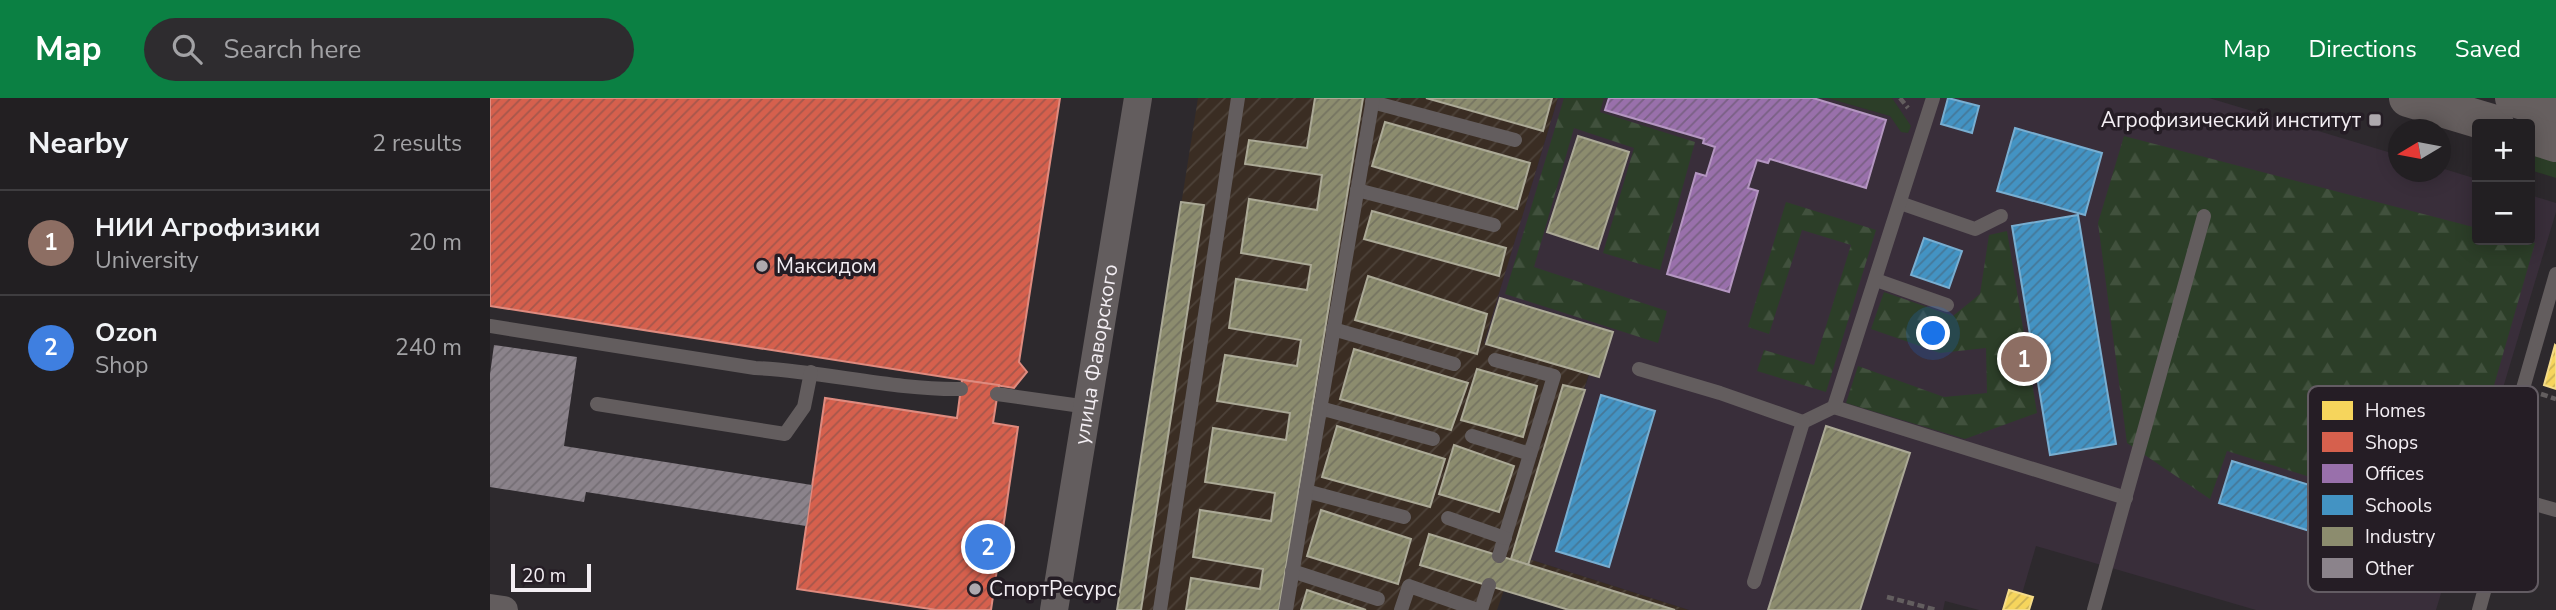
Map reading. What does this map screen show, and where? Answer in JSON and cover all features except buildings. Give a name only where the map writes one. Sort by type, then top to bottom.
[{"type":"main road","points":[[2408,98],[2478,119]]},
{"type":"main road","points":[[2514,98],[2556,111]]},
{"type":"main road","points":[[2535,136],[2556,142]]},
{"type":"street","name":"улица Фаворского","points":[[1054,610],[1138,98]]},
{"type":"street","points":[[490,608],[504,610]]},
{"type":"lane","points":[[1160,610],[1238,98]]},
{"type":"lane","points":[[1834,407],[1933,98]]},
{"type":"lane","points":[[1286,610],[1373,100],[1515,140]]},
{"type":"lane","points":[[1357,190],[1494,225]]},
{"type":"lane","points":[[1900,203],[1975,229],[2001,216]]},
{"type":"lane","points":[[2094,610],[2204,216]]},
{"type":"lane","points":[[2524,386],[2556,274]]},
{"type":"lane","points":[[1876,280],[1947,305]]},
{"type":"lane","points":[[490,326],[755,368],[811,372],[935,389],[961,389]]},
{"type":"lane","points":[[1333,329],[1454,364]]},
{"type":"lane","points":[[1496,360],[1554,376],[1499,556]]},
{"type":"lane","points":[[1639,369],[1803,422],[1834,407],[2126,498]]},
{"type":"lane","points":[[597,404],[785,434],[804,407],[811,372]]},
{"type":"lane","points":[[997,394],[1088,407]]},
{"type":"lane","points":[[1320,408],[1433,439]]},
{"type":"lane","points":[[1754,582],[1803,422]]},
{"type":"lane","points":[[1472,436],[1531,454]]},
{"type":"lane","points":[[1306,491],[1404,517]]},
{"type":"lane","points":[[2538,505],[2556,510]]},
{"type":"lane","points":[[1448,518],[1505,538]]},
{"type":"lane","points":[[1292,571],[1378,598]]},
{"type":"lane","points":[[1401,610],[1409,586],[1479,610],[1489,586]]},
{"type":"lane","points":[[2479,610],[2484,592]]},
{"type":"path","points":[[1887,597],[1937,610]]},
{"type":"shaded area","points":[[1198,98],[1558,98],[1485,343],[1589,374],[1529,559],[1689,610],[1565,610],[1504,590],[1497,610],[1117,610]]},
{"type":"shaded area","points":[[1558,98],[2209,98],[2388,152],[2388,182],[2451,182],[2451,171],[2472,177],[2472,245],[2535,245],[2535,197],[2556,203],[2556,212],[2504,386],[2308,386],[2308,592],[2441,592],[2436,610],[2256,610],[2036,546],[2022,594],[2009,590],[2003,610],[1979,610],[1945,601],[1943,610],[1689,610],[1529,559],[1589,375],[1484,343]]},
{"type":"green space","points":[[1564,98],[1604,98],[1600,112],[1695,142],[1660,270],[1603,253],[1634,148],[1574,128],[1534,267],[1667,311],[1658,343],[1505,294]]},
{"type":"green space","points":[[1827,98],[1892,98],[1911,126],[1908,133],[1901,132],[1890,116]]},
{"type":"green space","points":[[2124,136],[2472,227],[2472,245],[2534,245],[2494,386],[2308,386],[2308,476],[2227,451],[2210,499],[2127,443],[2098,223]]},
{"type":"green space","points":[[2535,153],[2556,159],[2556,178],[2535,172]]},
{"type":"green space","points":[[1786,202],[1876,230],[1826,392],[1757,371],[1764,350],[1814,365],[1851,245],[1802,230],[1769,334],[1748,327]]},
{"type":"green space","points":[[2007,231],[2037,413],[1965,439],[1846,403],[1858,366],[1944,397],[1987,393],[1986,348],[1940,353],[1871,329],[1884,292],[1953,316],[1980,294],[1989,235]]},
{"type":"place","name":"Агрофизический институт","points":[[2375,120]]},
{"type":"place","name":"Максидом","points":[[762,266]]},
{"type":"place","name":"НИИ Агрофизики","points":[[2024,359]]},
{"type":"place","name":"Ozon","points":[[988,547]]},
{"type":"place","name":"СпортРесурс","points":[[975,589]]}]
